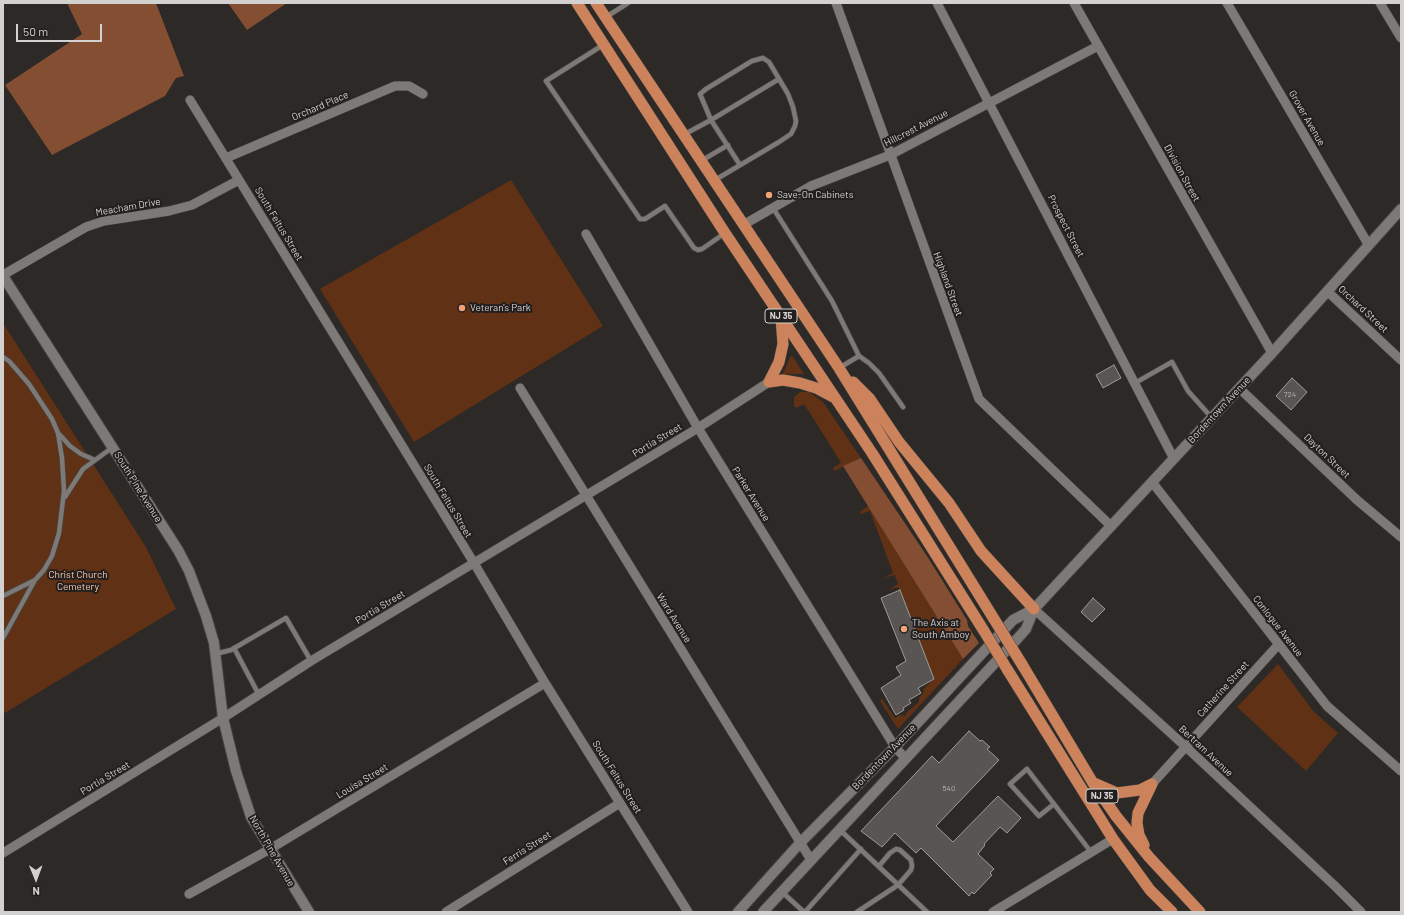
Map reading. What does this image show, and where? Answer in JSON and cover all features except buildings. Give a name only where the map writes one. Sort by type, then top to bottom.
[{"type":"highway","name":"NJ 35","points":[[578,3],[724,233],[872,453],[1113,840],[1150,890],[1172,912]]},
{"type":"highway","name":"NJ 35","points":[[596,3],[839,368],[1024,666],[1093,783],[1149,857],[1200,912]]},
{"type":"highway","points":[[769,382],[779,362],[783,344],[781,316]]},
{"type":"highway","points":[[839,368],[870,399],[899,442],[949,503],[981,551],[1034,609]]},
{"type":"highway","points":[[769,382],[783,380],[801,383],[816,388],[836,399]]},
{"type":"highway","points":[[1093,783],[1117,792],[1140,790],[1152,784]]},
{"type":"highway","points":[[1149,857],[1139,835],[1137,823],[1138,813],[1152,784]]},
{"type":"street","name":"Highland Street","points":[[836,3],[979,399],[1110,526]]},
{"type":"street","name":"Prospect Street","points":[[937,3],[1174,459]]},
{"type":"street","name":"Division Street","points":[[1074,3],[1272,354]]},
{"type":"street","name":"Grover Avenue","points":[[1228,3],[1368,244]]},
{"type":"street","points":[[1380,3],[1401,38]]},
{"type":"street","name":"Hillcrest Avenue","points":[[743,225],[811,186],[890,155],[1098,46]]},
{"type":"street","name":"Orchard Place","points":[[226,158],[395,86],[409,86],[423,94]]},
{"type":"street","name":"South Feltus Street","points":[[190,100],[474,563],[545,683],[688,912]]},
{"type":"street","name":"Meacham Drive","points":[[3,276],[86,227],[104,221],[169,211],[192,205],[239,180]]},
{"type":"street","name":"Bordentown Avenue","points":[[738,912],[800,843],[895,747],[1013,620],[1034,609],[1272,354],[1368,244],[1401,209]]},
{"type":"street","name":"Parker Avenue","points":[[586,234],[698,428],[895,747],[906,759]]},
{"type":"street","name":"South Pine Avenue","points":[[3,276],[178,550],[189,571],[206,616],[215,654],[223,718]]},
{"type":"street","name":"Orchard Street","points":[[1327,291],[1401,360]]},
{"type":"street","name":"Portia Street","points":[[3,853],[223,718],[311,661],[698,428],[769,382]]},
{"type":"street","name":"Ward Avenue","points":[[520,388],[811,860]]},
{"type":"street","name":"Dayton Street","points":[[1239,388],[1357,500],[1401,537]]},
{"type":"street","name":"Conlogue Avenue","points":[[1152,482],[1327,706],[1401,771]]},
{"type":"street","name":"Bordentown Avenue","points":[[763,912],[1026,629],[1034,609]]},
{"type":"street","name":"Bertram Avenue","points":[[1034,609],[1186,747],[1361,912]]},
{"type":"street","name":"Catherine Street","points":[[1152,784],[1278,645]]},
{"type":"street","points":[[956,682],[965,695]]},
{"type":"street","name":"Louisa Street","points":[[189,894],[270,849],[545,683]]},
{"type":"street","name":"North Pine Avenue","points":[[223,718],[236,770],[251,817],[309,912]]},
{"type":"street","name":"Ferris Street","points":[[446,912],[620,803]]},
{"type":"street","points":[[993,912],[1113,840]]},
{"type":"lane","points":[[606,17],[628,3]]},
{"type":"lane","points":[[604,45],[546,81],[640,219],[645,219],[665,206],[694,248],[698,250],[702,249],[724,233]]},
{"type":"lane","points":[[713,180],[740,165],[791,134],[795,126],[796,121],[793,107],[769,62],[763,58],[752,61],[700,94],[711,120],[740,165]]},
{"type":"lane","points":[[684,135],[779,79]]},
{"type":"lane","points":[[701,161],[728,145]]},
{"type":"lane","points":[[773,208],[832,301],[859,356],[879,373],[903,407]]},
{"type":"lane","points":[[839,368],[859,356]]},
{"type":"lane","points":[[3,358],[9,361],[29,384],[52,419],[58,433],[64,470],[63,505]]},
{"type":"lane","points":[[1135,383],[1172,362],[1188,392],[1212,418]]},
{"type":"lane","points":[[58,433],[75,450],[95,460]]},
{"type":"lane","points":[[3,638],[35,580],[44,570],[52,556],[66,493],[83,469],[113,447]]},
{"type":"lane","points":[[3,596],[35,580]]},
{"type":"lane","points":[[215,654],[234,648],[286,618],[311,661]]},
{"type":"lane","points":[[234,648],[259,694]]},
{"type":"lane","points":[[1054,804],[1039,816],[1010,784],[1027,769],[1054,804],[1091,852]]},
{"type":"lane","points":[[840,830],[927,912]]},
{"type":"lane","points":[[782,892],[805,912],[861,849]]},
{"type":"lane","points":[[858,912],[898,885],[911,870],[911,860],[900,850],[896,849],[890,853],[879,866]]},
{"type":"green space","name":"Veteran's Park","points":[[511,180],[603,326],[414,442],[320,289]]},
{"type":"green space","name":"Christ Church Cemetery","points":[[3,323],[146,547],[176,609],[3,714]]},
{"type":"green space","points":[[792,356],[804,374],[783,374],[790,357]]},
{"type":"green space","points":[[800,392],[809,392],[823,402],[861,458],[834,471],[833,468],[841,463],[827,440],[804,404],[796,408],[794,406],[794,397]]},
{"type":"green space","points":[[868,506],[963,659],[898,729],[880,701],[882,699],[895,718],[900,715],[906,716],[906,713],[919,702],[919,698],[923,693],[924,688],[934,679],[898,587],[888,590],[898,584],[895,575],[884,578],[893,573],[870,511],[861,514],[860,512]]},
{"type":"green space","points":[[1278,664],[1314,712],[1338,733],[1306,771],[1237,707]]},
{"type":"shaded area","points":[[67,3],[156,3],[184,76],[176,78],[165,96],[52,155],[5,85],[82,34]]},
{"type":"shaded area","points":[[228,3],[287,3],[247,30]]},
{"type":"shaded area","points":[[861,458],[927,556],[967,620],[968,626],[979,643],[963,659],[843,466]]},
{"type":"place","name":"Save-On Cabinets","points":[[769,195]]},
{"type":"place","name":"Veteran's Park","points":[[462,308]]},
{"type":"place","name":"The Axis at South Amboy","points":[[904,629]]}]
